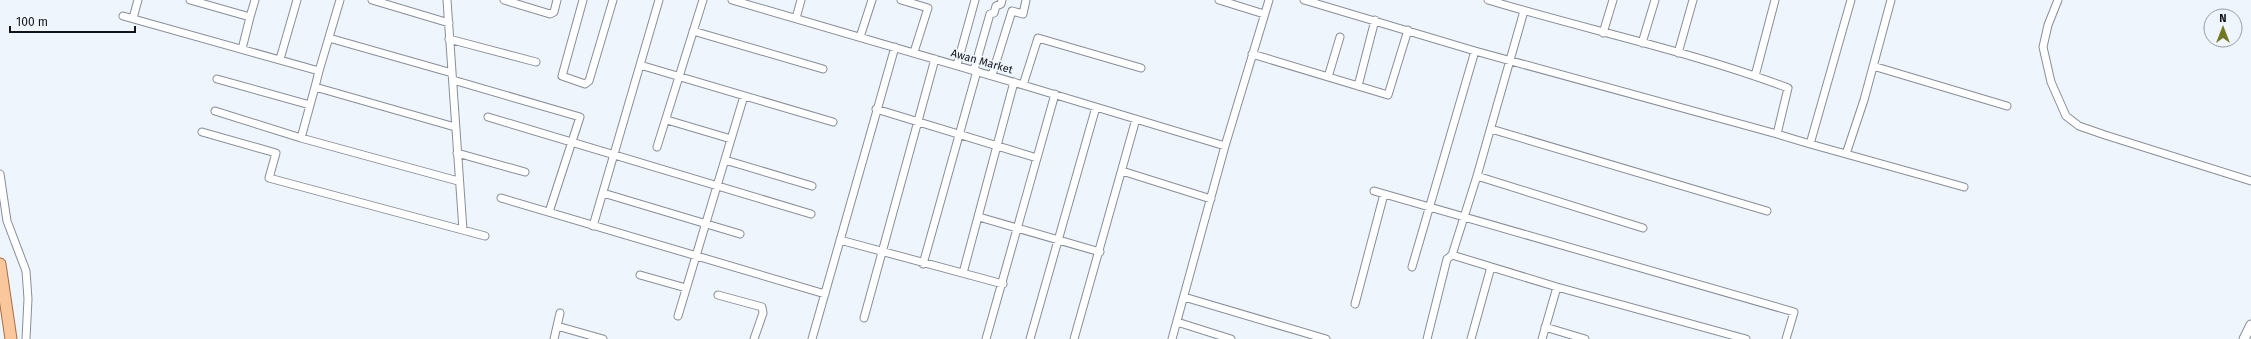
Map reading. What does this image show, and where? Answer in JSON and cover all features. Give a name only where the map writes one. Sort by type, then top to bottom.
[{"type":"main road","points":[[0,264],[11,339]]},
{"type":"street","points":[[133,18],[138,0]]},
{"type":"street","points":[[190,0],[250,17]]},
{"type":"street","points":[[242,49],[255,0]]},
{"type":"street","points":[[280,59],[298,0]]},
{"type":"street","points":[[301,138],[340,0]]},
{"type":"street","points":[[372,0],[449,23]]},
{"type":"street","points":[[447,0],[453,76],[458,181],[463,230]]},
{"type":"street","points":[[504,0],[550,14],[552,14],[557,0]]},
{"type":"street","points":[[583,0],[562,76],[585,84],[589,81],[613,0]]},
{"type":"street","points":[[593,226],[659,0]]},
{"type":"street","points":[[657,147],[667,120],[703,0]]},
{"type":"street","name":"Awan Market","points":[[732,0],[752,3],[796,18],[1056,94],[1225,146]]},
{"type":"street","points":[[796,18],[801,0]]},
{"type":"street","points":[[860,37],[872,0]]},
{"type":"street","points":[[901,0],[928,8],[914,52]]},
{"type":"street","points":[[957,65],[975,0]]},
{"type":"street","points":[[923,264],[990,14],[994,13],[996,6],[1001,4],[1002,0]]},
{"type":"street","points":[[992,75],[1012,11],[1023,14],[1026,0]]},
{"type":"street","points":[[1219,0],[1264,14]]},
{"type":"street","points":[[1172,339],[1225,146],[1269,0]]},
{"type":"street","points":[[1304,0],[1510,61],[1964,187]]},
{"type":"street","points":[[1488,0],[1678,53],[1755,76],[1788,88],[1777,134]]},
{"type":"street","points":[[1603,32],[1613,0]]},
{"type":"street","points":[[1642,43],[1655,0]]},
{"type":"street","points":[[1678,53],[1693,0]]},
{"type":"street","points":[[1755,76],[1775,0]]},
{"type":"street","points":[[1810,144],[1851,0]]},
{"type":"street","points":[[1846,154],[1873,66],[1891,0]]},
{"type":"street","points":[[2058,0],[2048,25],[2044,47],[2051,82],[2066,116],[2079,126],[2098,133],[2251,181]]},
{"type":"street","points":[[1426,339],[1446,259],[1452,255],[1465,217],[1524,11]]},
{"type":"street","points":[[123,16],[319,71]]},
{"type":"street","points":[[1358,86],[1375,20]]},
{"type":"street","points":[[1252,54],[1388,95],[1408,30]]},
{"type":"street","points":[[694,31],[823,69]]},
{"type":"street","points":[[1328,77],[1340,37]]},
{"type":"street","points":[[329,38],[580,117],[549,212]]},
{"type":"street","points":[[1023,85],[1038,38],[1141,68]]},
{"type":"street","points":[[450,39],[536,62]]},
{"type":"street","points":[[812,339],[895,47]]},
{"type":"street","points":[[1412,267],[1475,51]]},
{"type":"street","points":[[864,318],[884,252],[916,121],[935,58]]},
{"type":"street","points":[[640,65],[833,122]]},
{"type":"street","points":[[1873,66],[2007,106]]},
{"type":"street","points":[[217,79],[310,105]]},
{"type":"street","points":[[963,273],[1014,82]]},
{"type":"street","points":[[315,87],[455,127]]},
{"type":"street","points":[[986,339],[1003,284],[1056,94]]},
{"type":"street","points":[[678,316],[744,96]]},
{"type":"street","points":[[1030,339],[1096,107]]},
{"type":"street","points":[[876,110],[1037,158]]},
{"type":"street","points":[[215,111],[301,138],[458,181]]},
{"type":"street","points":[[488,117],[811,214]]},
{"type":"street","points":[[1074,339],[1100,252],[1136,119]]},
{"type":"street","points":[[667,120],[731,140]]},
{"type":"street","points":[[1491,129],[1767,211]]},
{"type":"street","points":[[202,132],[276,153],[269,178],[485,236]]},
{"type":"street","points":[[457,152],[525,172]]},
{"type":"street","points":[[725,160],[812,186]]},
{"type":"street","points":[[1122,171],[1211,200]]},
{"type":"street","points":[[0,174],[7,221],[26,271],[28,299],[26,339]]},
{"type":"street","points":[[1477,176],[1643,228]]},
{"type":"street","points":[[1374,191],[1794,312],[1786,339]]},
{"type":"street","points":[[603,193],[740,234]]},
{"type":"street","points":[[1355,304],[1384,194]]},
{"type":"street","points":[[501,198],[825,294]]},
{"type":"street","points":[[979,217],[1100,252]]},
{"type":"street","points":[[840,240],[923,264],[1003,284]]},
{"type":"street","points":[[1452,255],[1557,287],[1746,339]]},
{"type":"street","points":[[1470,339],[1491,267]]},
{"type":"street","points":[[640,275],[686,288]]},
{"type":"street","points":[[1542,339],[1557,287]]},
{"type":"street","points":[[718,295],[762,307],[763,313],[754,339]]},
{"type":"street","points":[[1184,297],[1326,339]]},
{"type":"street","points":[[554,339],[560,313]]},
{"type":"street","points":[[1177,322],[1231,339]]},
{"type":"street","points":[[2244,339],[2251,324]]},
{"type":"street","points":[[557,326],[603,339]]},
{"type":"street","points":[[1546,327],[1585,339]]}]
